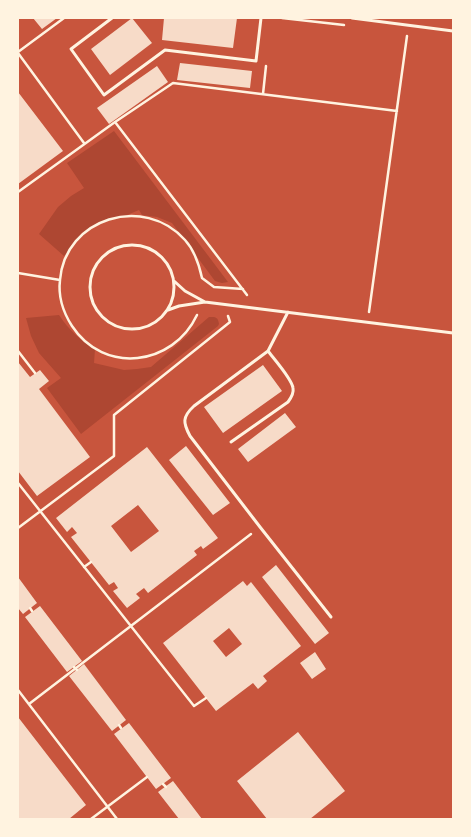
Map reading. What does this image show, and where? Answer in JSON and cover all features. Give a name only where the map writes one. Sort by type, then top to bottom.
[{"type":"lane","points":[[112,18],[71,49],[104,95],[165,50],[256,61],[261,18]]},
{"type":"lane","points":[[352,18],[378,20],[453,31]]},
{"type":"lane","points":[[130,244],[143,246],[154,251],[164,259],[171,269],[174,281],[172,301],[168,310],[160,319],[150,326],[138,329],[125,329],[113,325],[103,318],[95,308],[90,296],[89,284],[92,272],[98,261],[107,252],[130,244]]},
{"type":"lane","points":[[174,281],[185,291],[205,302]]},
{"type":"lane","points":[[168,310],[179,306],[205,302],[453,333]]},
{"type":"lane","points":[[288,312],[268,351],[194,406],[188,412],[184,420],[190,436],[331,617]]},
{"type":"lane","points":[[231,442],[288,402],[292,397],[293,386],[291,380],[268,351]]},
{"type":"path","points":[[64,18],[18,53],[84,143]]},
{"type":"path","points":[[367,322],[408,33]]},
{"type":"path","points":[[18,192],[84,143],[173,83],[397,111]]},
{"type":"path","points":[[115,122],[258,308]]},
{"type":"path","points":[[198,313],[187,332],[177,342],[164,350],[137,358],[122,358],[109,355],[96,349],[85,341],[67,320],[62,307],[60,293],[62,266],[68,253],[76,242],[97,224],[123,216],[137,216],[151,218],[164,223],[186,240],[199,265],[202,278],[214,286],[243,290]]},
{"type":"path","points":[[18,274],[60,280]]},
{"type":"path","points":[[18,528],[114,456],[114,415],[230,322],[228,315]]},
{"type":"path","points":[[18,351],[35,374]]},
{"type":"path","points":[[18,483],[194,706],[206,698]]},
{"type":"path","points":[[29,704],[260,527]]},
{"type":"path","points":[[84,567],[91,562]]},
{"type":"path","points":[[18,690],[117,819]]},
{"type":"path","points":[[91,819],[147,777]]},
{"type":"shaded area","points":[[114,131],[228,282],[222,283],[215,281],[172,223],[157,217],[142,215],[139,210],[127,215],[97,223],[74,244],[64,256],[39,234],[58,207],[71,196],[84,188],[67,163]]},
{"type":"shaded area","points":[[59,315],[75,334],[95,349],[94,363],[124,370],[151,367],[209,317],[216,318],[219,324],[81,434],[47,388],[61,378],[39,353],[31,336],[26,318]]},
{"type":"building","points":[[33,18],[57,18],[42,29]]},
{"type":"building","points":[[132,18],[152,43],[110,75],[91,49]]},
{"type":"building","points":[[164,18],[237,18],[233,48],[162,40]]},
{"type":"building","points":[[180,63],[252,71],[250,88],[177,80]]},
{"type":"building","points":[[157,66],[168,82],[109,124],[97,108]]},
{"type":"building","points":[[18,92],[63,151],[18,184]]},
{"type":"building","points":[[18,362],[30,377],[40,370],[49,381],[39,389],[90,457],[37,496],[18,471]]},
{"type":"building","points":[[263,365],[282,391],[223,433],[204,407]]},
{"type":"building","points":[[285,413],[296,427],[248,462],[238,449]]},
{"type":"building","points":[[186,446],[230,503],[213,515],[169,460]]},
{"type":"building","points":[[147,447],[218,538],[203,549],[201,546],[194,551],[197,555],[148,593],[144,588],[136,594],[140,598],[127,608],[113,591],[118,588],[114,582],[109,585],[71,537],[77,533],[72,527],[67,532],[56,518]],"holes":[[[138,505],[159,531],[131,552],[111,526]]]},
{"type":"building","points":[[276,565],[329,633],[315,644],[262,577]]},
{"type":"building","points":[[18,577],[37,603],[23,614],[18,608]]},
{"type":"building","points":[[243,581],[247,586],[251,582],[301,646],[263,676],[267,681],[258,689],[253,683],[216,711],[163,643]],"holes":[[[229,628],[242,644],[226,657],[213,641]]]},
{"type":"building","points":[[40,606],[82,661],[67,672],[25,617]]},
{"type":"building","points":[[315,652],[326,669],[312,679],[300,663]]},
{"type":"building","points":[[84,664],[126,720],[112,731],[69,676]]},
{"type":"building","points":[[18,717],[86,805],[69,819],[18,819]]},
{"type":"building","points":[[129,723],[171,778],[156,789],[114,734]]},
{"type":"building","points":[[298,732],[345,791],[310,819],[267,819],[237,781]]},
{"type":"building","points":[[173,781],[202,819],[179,819],[158,792]]}]
